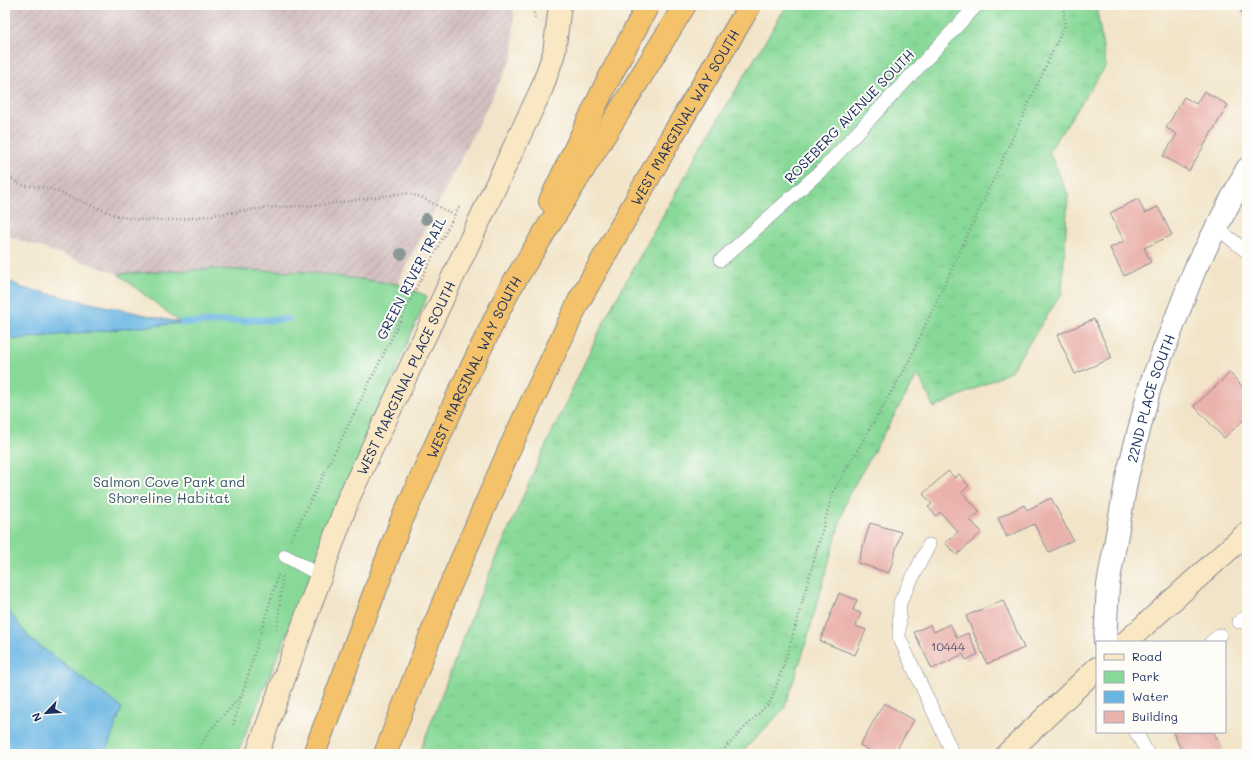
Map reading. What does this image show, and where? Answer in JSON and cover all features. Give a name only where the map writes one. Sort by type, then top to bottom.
[{"type":"highway","points":[[509,290],[578,140],[648,5]]},
{"type":"highway","name":"WEST MARGINAL WAY SOUTH","points":[[314,754],[400,524],[459,393],[509,290],[685,5]]},
{"type":"highway","name":"WEST MARGINAL WAY SOUTH","points":[[385,754],[447,593],[510,448],[579,301],[670,138],[750,5]]},
{"type":"street","name":"WEST MARGINAL PLACE SOUTH","points":[[257,754],[349,497],[542,88],[554,53],[560,5]]},
{"type":"street","name":"22ND PLACE SOUTH","points":[[1105,641],[1108,585],[1112,562],[1128,477],[1151,383],[1195,269],[1247,169]]},
{"type":"street","points":[[1127,641],[1247,533]]},
{"type":"street","points":[[1007,754],[1096,669]]},
{"type":"lane","name":"ROSEBERG AVENUE SOUTH","points":[[721,260],[823,169],[977,5]]},
{"type":"lane","points":[[1216,227],[1247,252]]},
{"type":"lane","points":[[929,545],[900,602],[898,637],[953,754]]},
{"type":"lane","points":[[286,556],[320,575]]},
{"type":"lane","points":[[1137,733],[1148,754]]},
{"type":"path","points":[[532,5],[535,20]]},
{"type":"path","points":[[719,754],[771,701],[789,649],[833,492],[907,365],[1065,25],[1063,5]]},
{"type":"path","points":[[5,175],[22,185],[48,188],[120,217],[143,220],[177,220],[264,208],[321,205],[405,193],[421,197],[454,215]]},
{"type":"path","name":"GREEN RIVER TRAIL","points":[[233,725],[279,572],[295,532],[454,215],[462,202]]},
{"type":"path","points":[[195,754],[211,729],[241,696]]},
{"type":"shaded area","points":[[5,5],[514,5],[513,56],[397,284],[306,272],[210,269],[118,274],[5,235]]},
{"type":"green space","points":[[787,5],[1096,5],[1106,66],[1049,151],[1068,195],[1062,293],[1010,372],[934,408],[918,374],[847,498],[803,653],[784,709],[740,754],[419,754],[476,605],[538,462],[607,315],[698,153]]},
{"type":"green space","name":"Salmon Cove Park and Shoreline Habitat","points":[[210,269],[306,272],[397,284],[427,296],[237,754],[105,754],[122,708],[30,639],[5,606],[5,340],[181,323],[118,274]]},
{"type":"water","points":[[5,279],[23,288],[182,323],[5,340]]},
{"type":"water","points":[[5,606],[30,639],[122,708],[105,754],[5,754]]},
{"type":"building","points":[[1238,5],[1247,5],[1247,22]]},
{"type":"building","points":[[1204,91],[1228,105],[1189,171],[1163,156],[1177,134],[1166,128],[1184,97],[1196,104]]},
{"type":"building","points":[[1138,199],[1145,213],[1158,207],[1172,235],[1144,248],[1151,262],[1124,276],[1110,248],[1124,241],[1110,213]]},
{"type":"building","points":[[1094,319],[1112,358],[1075,374],[1057,335]]},
{"type":"building","points":[[1230,373],[1247,392],[1247,417],[1224,438],[1194,406]]},
{"type":"building","points":[[948,471],[955,478],[959,474],[969,486],[962,492],[980,512],[970,520],[982,532],[957,555],[945,543],[958,532],[940,512],[936,516],[928,507],[932,504],[923,494]]},
{"type":"building","points":[[1051,498],[1073,540],[1049,552],[1034,524],[1007,537],[998,518],[1024,505],[1027,510]]},
{"type":"building","points":[[870,523],[901,532],[889,573],[858,563]]},
{"type":"building","points":[[839,593],[857,600],[853,610],[861,613],[856,626],[866,630],[855,655],[820,641]]},
{"type":"building","points":[[1003,600],[1024,648],[987,664],[966,616]]},
{"type":"building","points":[[950,624],[957,638],[968,633],[978,654],[966,660],[963,654],[932,669],[914,632],[930,625],[934,632]]},
{"type":"building","points":[[884,703],[914,720],[894,754],[875,754],[860,745]]},
{"type":"building","points":[[1173,733],[1214,733],[1224,754],[1183,754]]},
{"type":"waterway","points":[[182,323],[288,319]]}]
